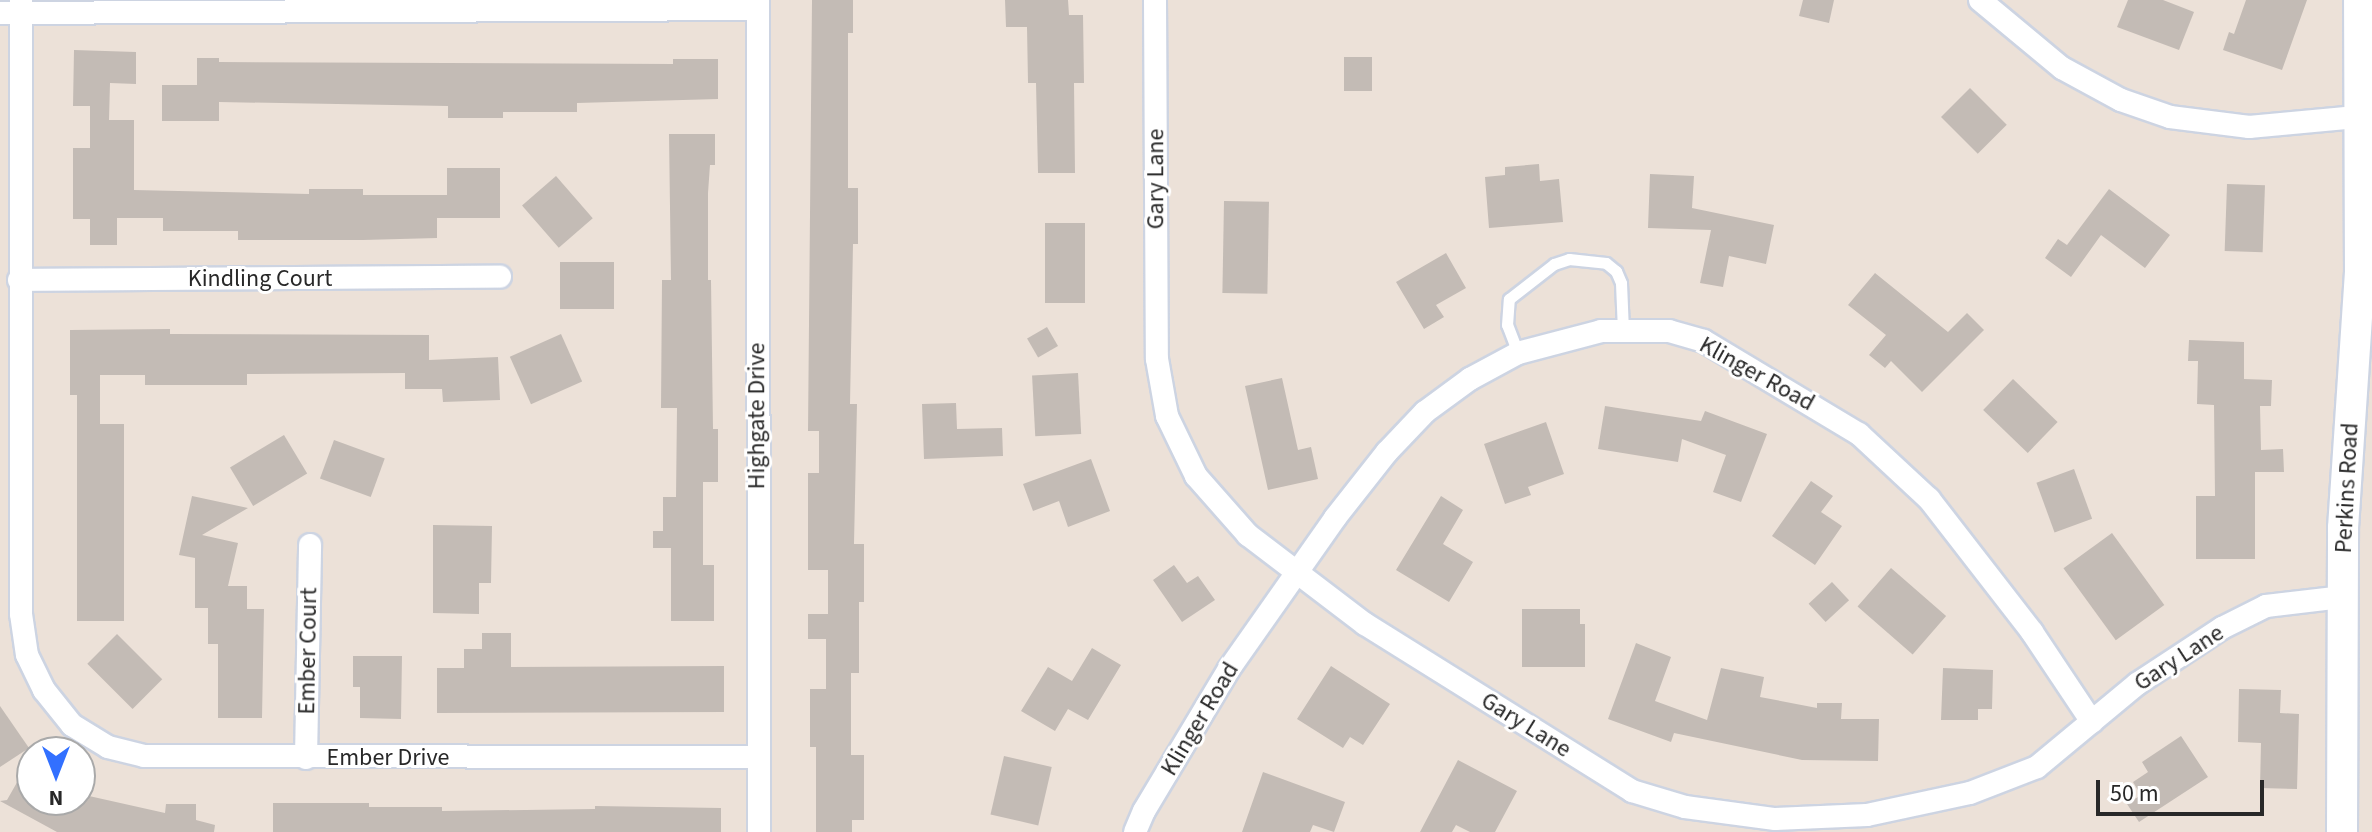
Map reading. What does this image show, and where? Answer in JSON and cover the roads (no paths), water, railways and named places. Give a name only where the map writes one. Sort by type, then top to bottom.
[{"type":"main road","name":"Perkins Road","points":[[2342,832],[2343,528],[2360,274],[2357,117],[2359,0]]},
{"type":"street","name":"Gary Lane","points":[[1155,0],[1157,359],[1167,416],[1196,476],[1248,535],[1365,624],[1632,791],[1685,807],[1775,819],[1867,815],[1970,793],[2037,767],[2137,684],[2222,628],[2266,606],[2343,597]]},
{"type":"street","points":[[1980,0],[2062,68],[2121,100],[2170,117],[2249,127],[2357,117]]},
{"type":"street","points":[[14,9],[758,5]]},
{"type":"street","name":"Highgate Drive","points":[[758,5],[759,832]]},
{"type":"street","name":"Ember Drive","points":[[14,9],[21,614],[27,655],[44,690],[72,725],[108,747],[144,756],[757,757]]},
{"type":"street","name":"Kindling Court","points":[[19,280],[500,277]]},
{"type":"street","name":"Klinger Road","points":[[1135,832],[1144,811],[1229,669],[1387,452],[1425,412],[1470,379],[1518,353],[1601,331],[1669,331],[1704,341],[1859,434],[1929,499],[2032,632],[2092,722]]},
{"type":"street","name":"Ember Court","points":[[306,758],[310,545]]},
{"type":"lane","points":[[1518,353],[1507,325],[1509,299],[1554,264],[1569,259],[1606,263],[1616,271],[1621,283],[1623,330]]}]
